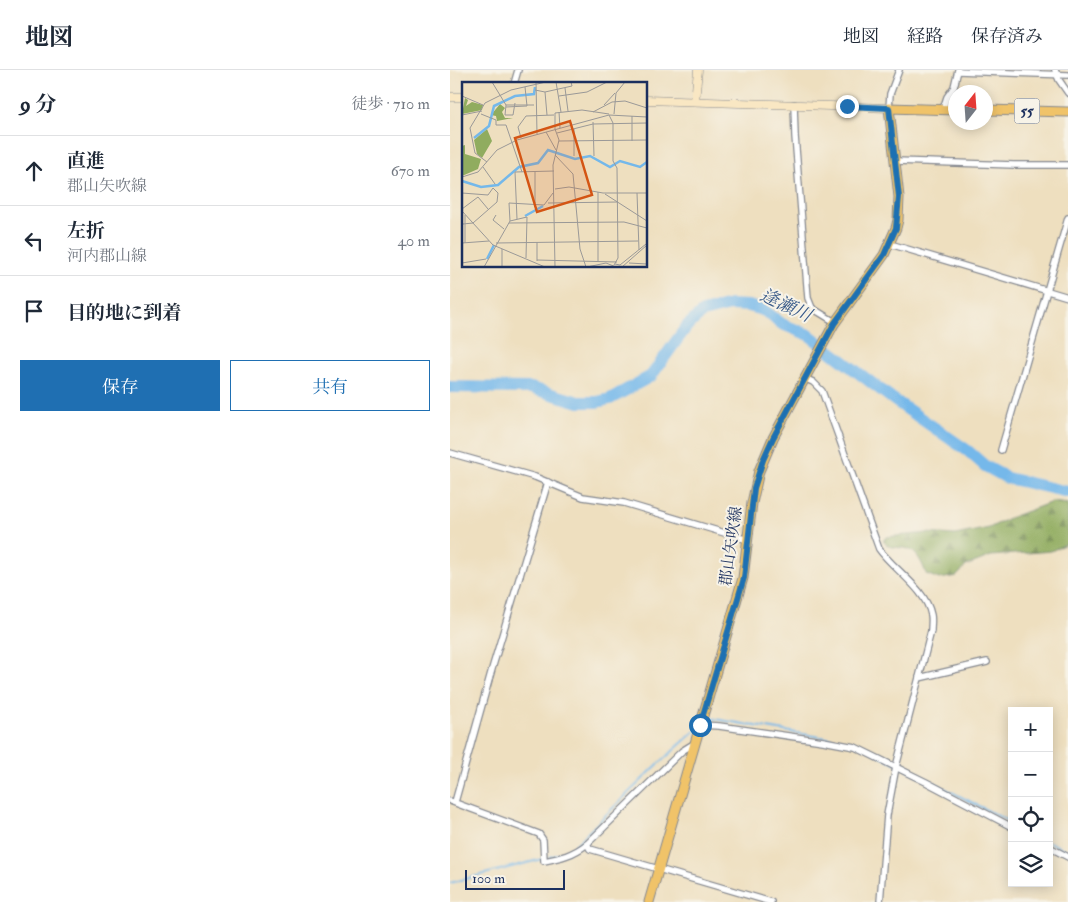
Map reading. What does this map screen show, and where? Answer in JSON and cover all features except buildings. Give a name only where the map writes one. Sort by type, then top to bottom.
[{"type":"main road","points":[[695,102],[698,70]]},
{"type":"main road","points":[[648,100],[948,110]]},
{"type":"main road","name":"郡山矢吹線","points":[[649,902],[744,578],[752,502],[758,471],[773,438],[834,323],[877,265],[890,244],[896,228],[899,210],[896,160],[889,108]]},
{"type":"main road","name":"55","points":[[993,110],[1068,112]]},
{"type":"street","points":[[889,108],[890,94],[899,70]]},
{"type":"street","points":[[944,110],[947,98],[954,87],[958,71],[1056,72],[1068,75]]},
{"type":"street","points":[[1056,72],[1068,93]]},
{"type":"street","points":[[794,104],[808,298],[812,308],[834,323]]},
{"type":"street","points":[[896,160],[913,162],[1068,165]]},
{"type":"street","points":[[1001,450],[1068,218]]},
{"type":"street","points":[[890,244],[1068,297]]},
{"type":"street","points":[[804,378],[813,382],[822,391],[879,549],[918,591],[931,613],[931,630],[896,767],[887,815],[880,902]]},
{"type":"street","points":[[450,453],[548,482],[584,497],[624,503],[748,540]]},
{"type":"street","points":[[548,482],[453,802],[539,834],[543,840],[544,861],[572,854],[586,844],[682,751],[695,743]]},
{"type":"street","points":[[919,678],[987,662]]},
{"type":"street","points":[[700,725],[776,734],[855,748],[1008,825]]},
{"type":"street","points":[[586,844],[590,849],[772,902]]},
{"type":"street","points":[[1053,849],[1068,856]]},
{"type":"green space","points":[[1052,502],[1068,504],[1068,543],[1051,551],[991,556],[966,566],[957,576],[939,579],[926,574],[921,562],[912,551],[890,546],[883,541],[886,537],[927,533],[955,535],[989,528],[1009,518]]},
{"type":"waterway","name":"逢瀬川","points":[[450,387],[531,388],[579,402],[597,402],[610,399],[651,376],[687,326],[703,312],[730,305],[749,306],[765,311],[782,324],[809,335],[894,400],[968,451],[985,466],[1007,478],[1068,492]]},
{"type":"waterway","points":[[704,723],[709,718],[844,741],[862,746],[1008,821]]},
{"type":"waterway","points":[[549,857],[568,852],[655,767],[695,731]]},
{"type":"waterway","points":[[1053,844],[1068,851]]},
{"type":"waterway","points":[[450,883],[542,859]]},
{"type":"route","points":[[700,725],[744,578],[752,502],[758,471],[804,378],[834,324],[884,255],[898,220],[899,197],[889,108],[847,106]]}]
